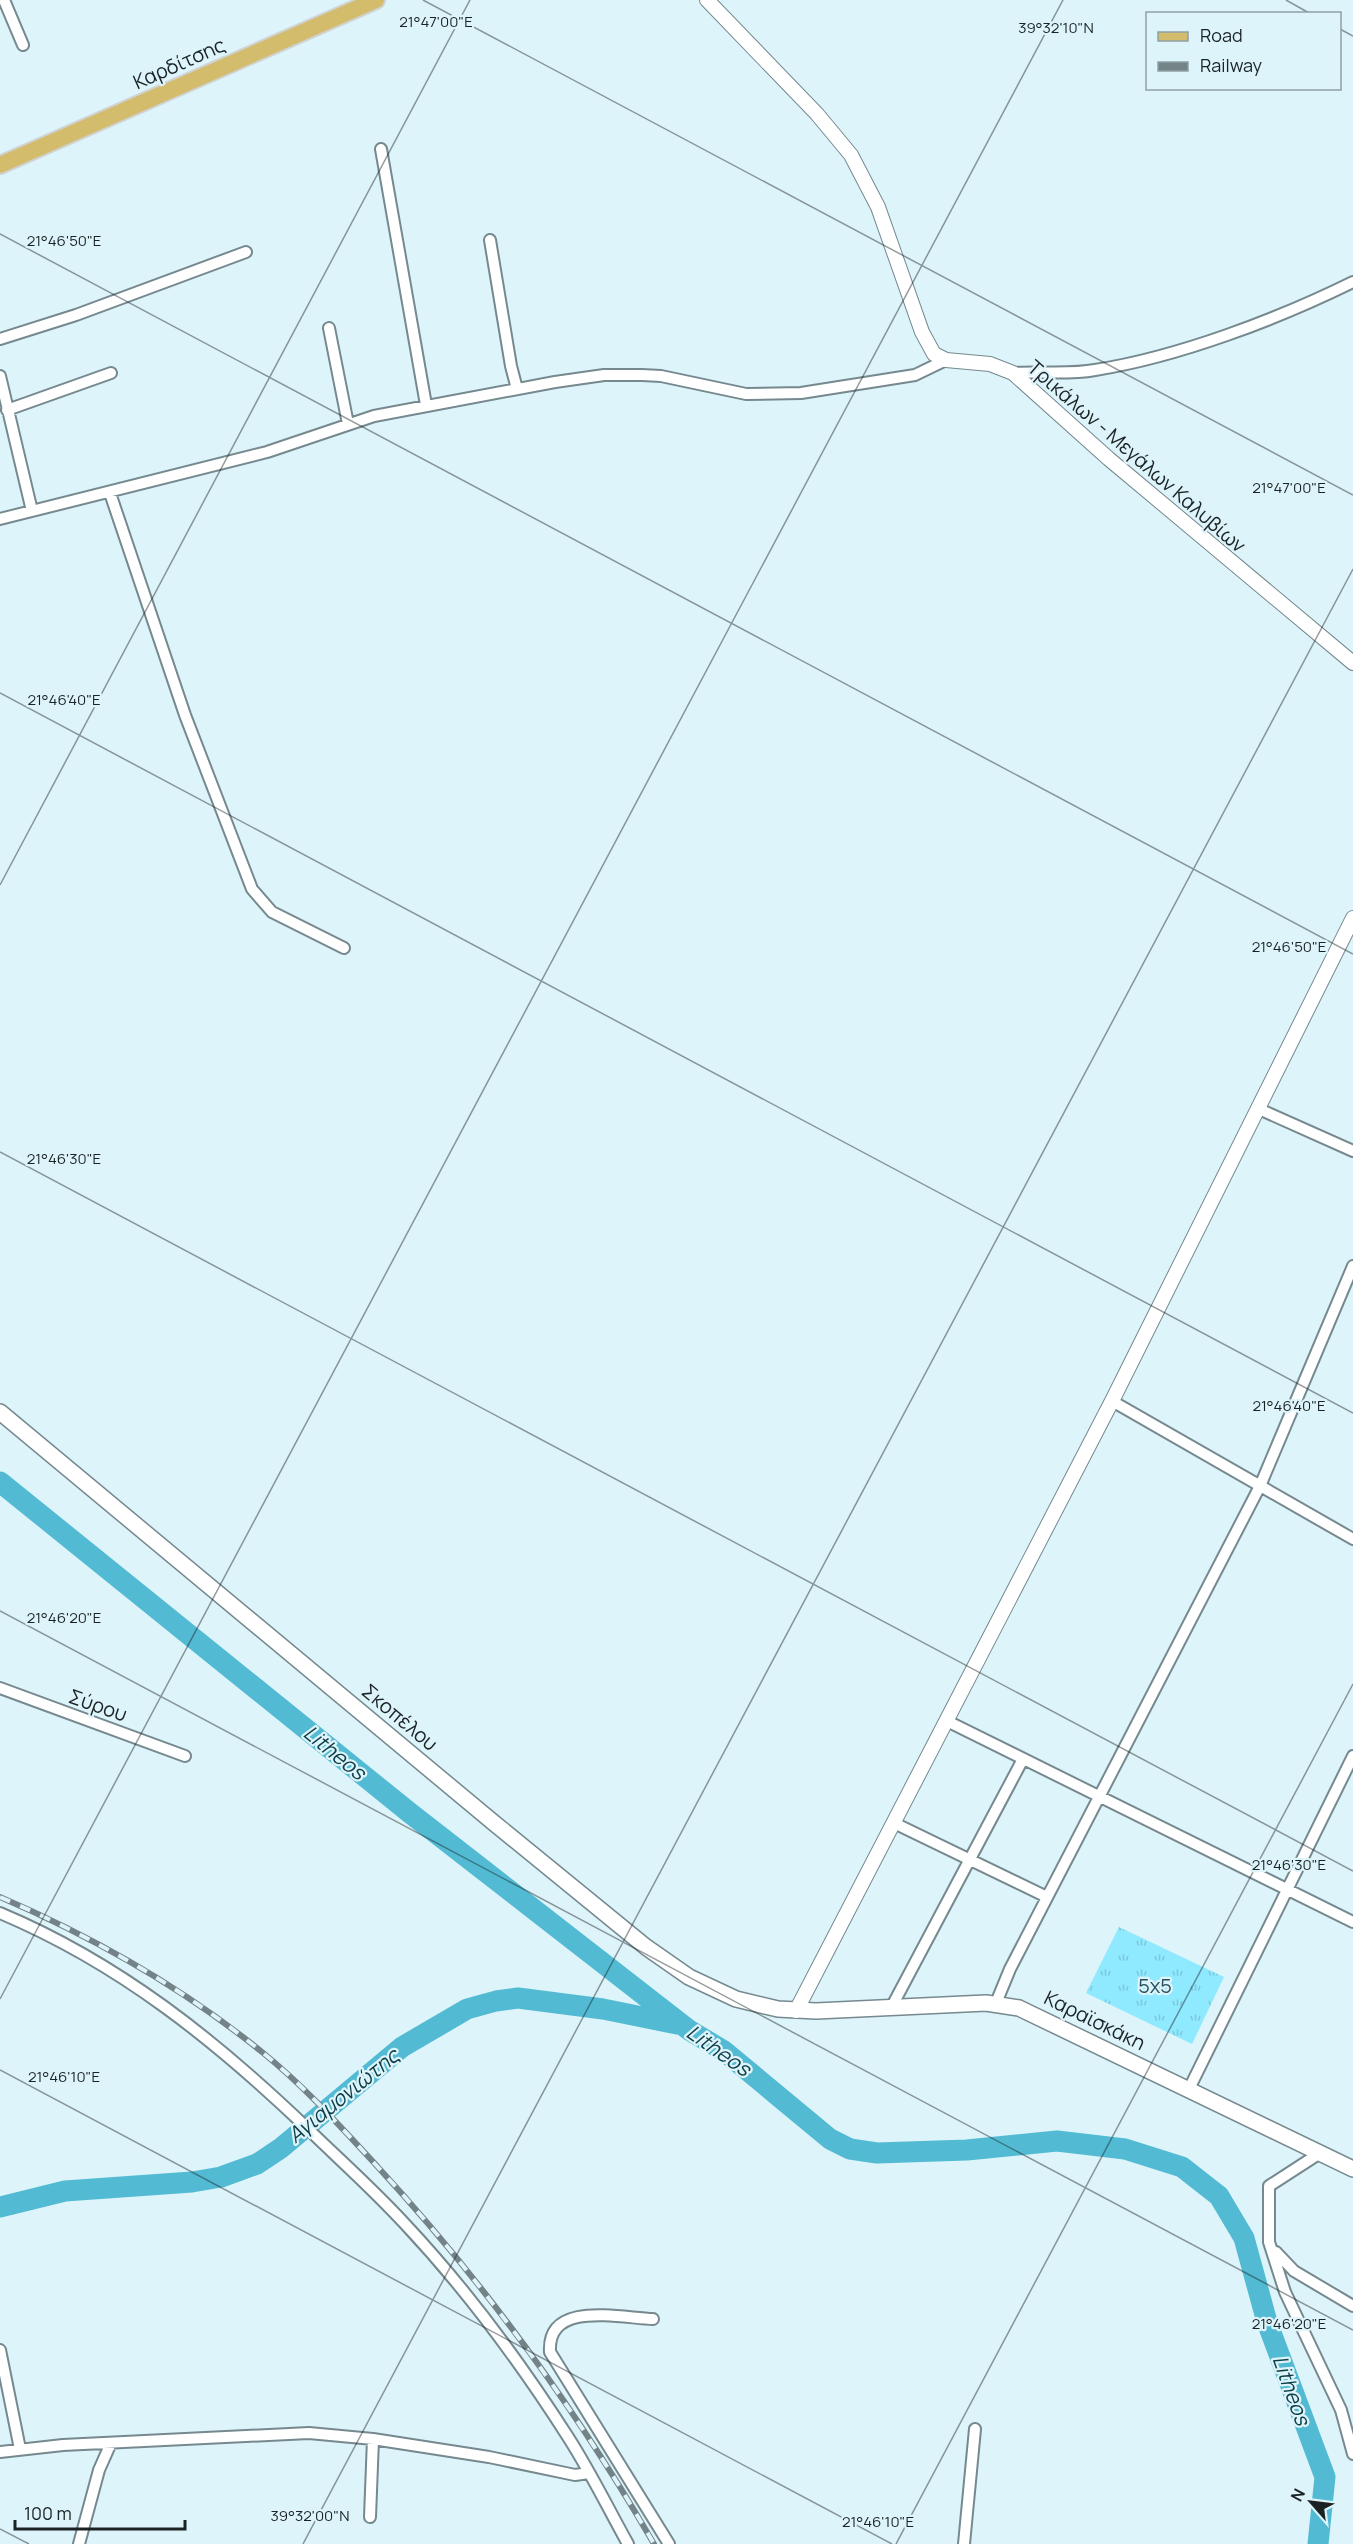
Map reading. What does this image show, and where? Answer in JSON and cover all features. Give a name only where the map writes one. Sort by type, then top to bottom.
[{"type":"main road","name":"Καρδίτσης","points":[[0,165],[376,0]]},
{"type":"main road","name":"Σκοπέλου","points":[[0,1412],[662,1959],[695,1980],[736,1998],[767,2007],[796,2011]]},
{"type":"main road","name":"Καραϊσκάκη","points":[[796,2011],[996,2003],[1032,2013],[1353,2169]]},
{"type":"street","points":[[4,0],[23,45]]},
{"type":"street","points":[[707,0],[817,114],[851,156],[878,207],[928,346],[937,356],[946,360]]},
{"type":"street","points":[[381,149],[426,405]]},
{"type":"street","points":[[490,240],[511,366],[518,389]]},
{"type":"street","points":[[0,339],[76,315],[246,252]]},
{"type":"street","points":[[1013,373],[1093,371],[1137,362],[1284,314],[1353,282]]},
{"type":"street","points":[[329,328],[348,424]]},
{"type":"street","points":[[0,519],[267,452],[382,413],[518,389],[627,374],[661,376],[746,394],[801,393],[915,375],[946,360]]},
{"type":"street","name":"Τρικάλων - Μεγάλων Καλυβίων","points":[[946,360],[990,364],[1013,373],[1118,467],[1353,663]]},
{"type":"street","points":[[8,410],[111,374]]},
{"type":"street","points":[[0,376],[32,511]]},
{"type":"street","points":[[110,493],[185,715],[252,889],[272,912],[344,948]]},
{"type":"street","points":[[796,2011],[1112,1401],[1353,918]]},
{"type":"street","points":[[1259,1109],[1353,1151]]},
{"type":"street","points":[[996,2003],[1010,1969],[1260,1486],[1353,1266]]},
{"type":"street","points":[[1112,1401],[1353,1539]]},
{"type":"street","name":"Σύρου","points":[[0,1688],[185,1756]]},
{"type":"street","points":[[947,1721],[1353,1922]]},
{"type":"street","points":[[1189,2089],[1353,1756]]},
{"type":"street","points":[[891,2008],[1023,1759]]},
{"type":"street","points":[[894,1823],[1047,1897]]},
{"type":"street","points":[[0,1913],[55,1938],[147,1992],[199,2031],[285,2106],[405,2224],[465,2294],[509,2351],[590,2473],[628,2544]]},
{"type":"street","points":[[1320,2153],[1269,2186],[1269,2242],[1297,2320],[1337,2400],[1353,2454]]},
{"type":"street","points":[[1269,2242],[1286,2264],[1353,2307]]},
{"type":"street","points":[[653,2319],[570,2317],[555,2329],[550,2341],[550,2352],[669,2544]]},
{"type":"street","points":[[0,2350],[20,2449]]},
{"type":"street","points":[[964,2544],[975,2429]]},
{"type":"street","points":[[0,2452],[111,2443],[295,2433],[373,2439],[489,2457],[575,2475],[590,2473]]},
{"type":"street","points":[[370,2517],[373,2439]]},
{"type":"street","points":[[79,2544],[99,2470],[111,2443]]},
{"type":"green space","name":"5x5","points":[[1119,1927],[1224,1977],[1192,2044],[1086,1993]]},
{"type":"waterway","name":"Litheos","points":[[0,1482],[410,1813],[689,2030],[724,2051],[830,2139],[850,2149],[877,2153],[967,2150],[1057,2141],[1125,2149],[1182,2167],[1219,2196],[1244,2238],[1267,2322],[1325,2477],[1318,2544]]},
{"type":"waterway","name":"Αγιαμονιώτης","points":[[0,2207],[65,2191],[192,2182],[221,2177],[257,2164],[281,2148],[402,2047],[467,2009],[496,2001],[518,1998],[603,2009],[677,2024]]},
{"type":"railway","points":[[0,1897],[69,1929],[169,1985],[262,2052],[307,2092],[415,2208],[490,2299],[592,2444],[654,2544]]}]
